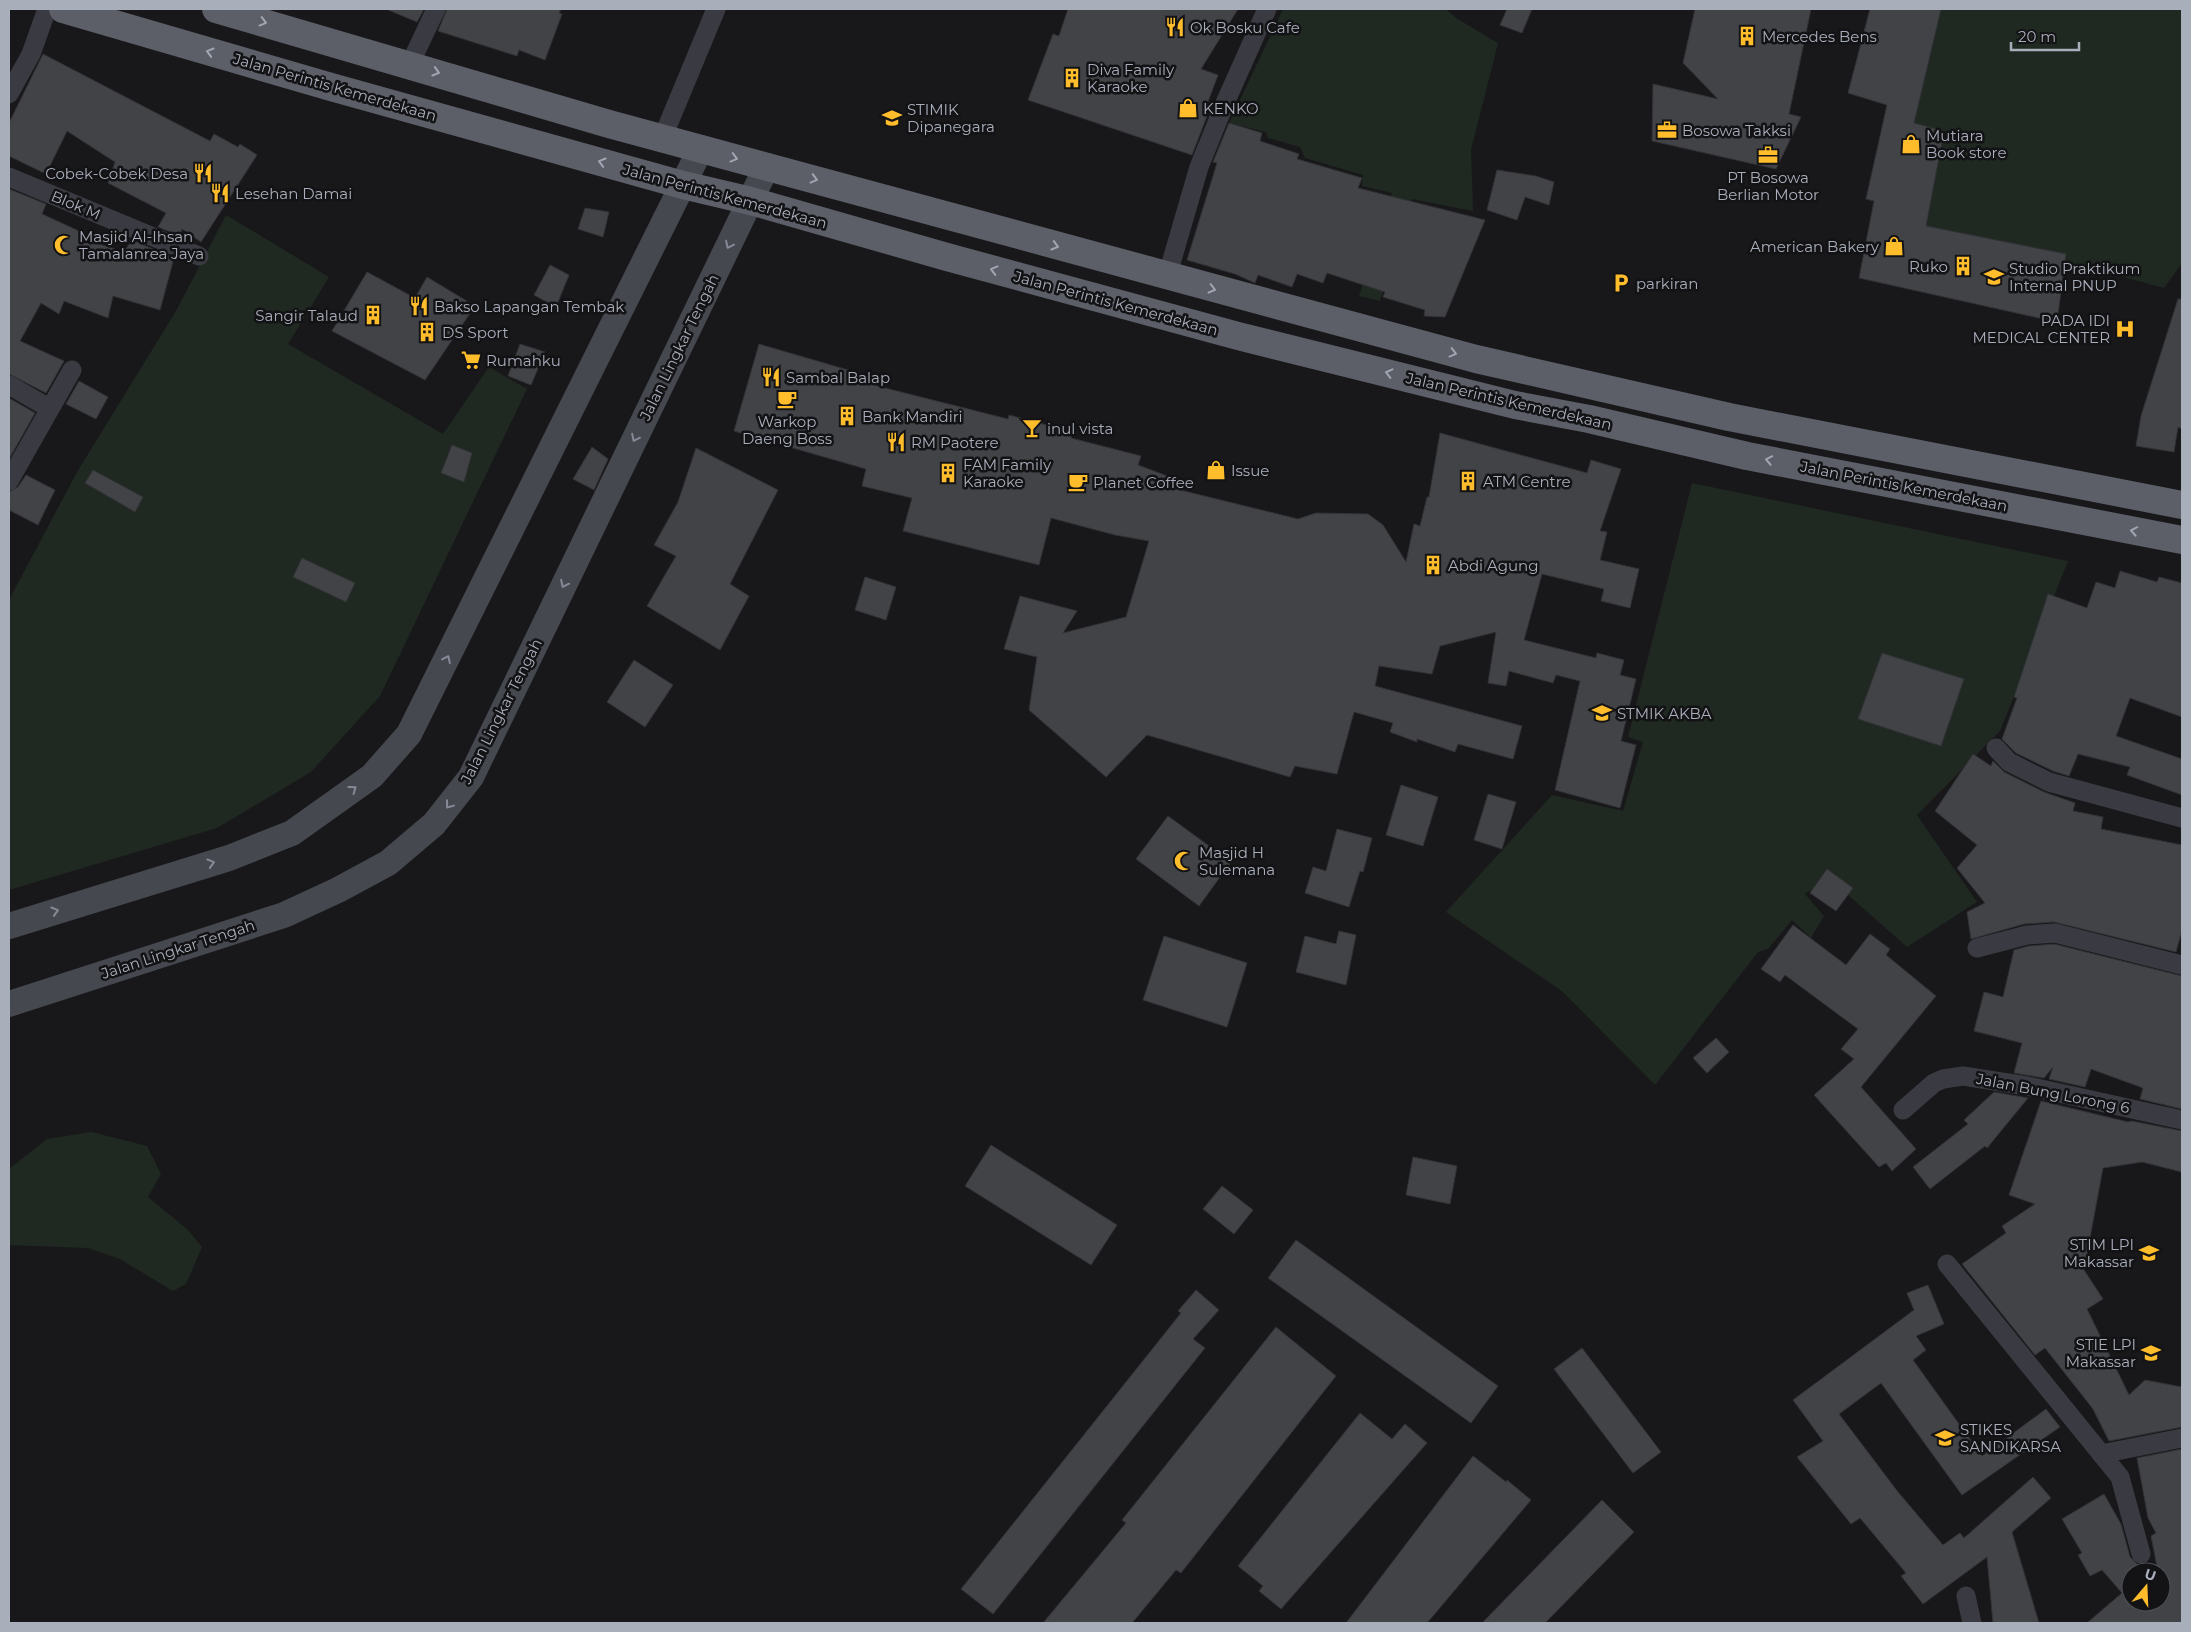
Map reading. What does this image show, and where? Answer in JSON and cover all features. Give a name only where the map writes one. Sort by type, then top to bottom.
[{"type":"highway","name":"Jalan Perintis Kemerdekaan","points":[[63,9],[331,88],[493,131],[682,185],[750,201],[1238,336],[1515,405],[1589,419],[1747,456],[2182,540]]},
{"type":"highway","points":[[216,9],[410,64],[556,109],[1168,277],[1476,359],[1729,417],[2182,504]]},
{"type":"main road","points":[[9,926],[229,858],[292,833],[372,776],[409,734],[701,148]]},
{"type":"main road","name":"Jalan Lingkar Tengah","points":[[9,1004],[284,915],[338,890],[388,863],[434,824],[471,776],[767,166]]},
{"type":"street","points":[[9,94],[31,54],[47,9]]},
{"type":"street","points":[[410,64],[436,9]]},
{"type":"street","points":[[662,138],[716,9]]},
{"type":"street","points":[[1168,277],[1199,167],[1267,9]]},
{"type":"street","name":"Blok M","points":[[9,177],[199,256]]},
{"type":"street","points":[[10,475],[72,370]]},
{"type":"street","points":[[9,385],[49,408]]},
{"type":"street","points":[[1996,748],[2010,762],[2049,782],[2182,818]]},
{"type":"street","points":[[1977,948],[2027,934],[2055,933],[2182,965]]},
{"type":"street","name":"Jalan Bung Lorong 6","points":[[1903,1110],[1934,1083],[1943,1079],[1963,1076],[2027,1086],[2182,1120]]},
{"type":"street","points":[[1947,1264],[2120,1477],[2141,1554]]},
{"type":"street","points":[[2101,1454],[2182,1438]]},
{"type":"street","points":[[1966,1596],[1972,1623]]},
{"type":"shaded area","points":[[1283,9],[1446,9],[1456,18],[1498,43],[1471,150],[1473,211],[1412,199],[1380,301],[1359,296],[1392,193],[1362,186],[1363,175],[1305,158],[1300,147],[1268,138],[1266,132],[1229,123]]},
{"type":"shaded area","points":[[1900,9],[2182,9],[2182,263],[2164,288],[2097,270],[1915,235],[1908,145],[1928,14]]},
{"type":"shaded area","points":[[226,215],[329,277],[288,344],[443,434],[489,367],[527,389],[380,696],[311,772],[217,828],[9,890],[9,600],[77,472],[176,311]]},
{"type":"shaded area","points":[[1692,483],[2068,561],[2000,731],[1917,815],[1977,902],[1907,947],[1829,878],[1805,894],[1824,916],[1811,938],[1792,920],[1768,949],[1758,952],[1655,1085],[1563,992],[1446,912],[1552,795],[1623,811],[1643,742],[1628,737]]},
{"type":"shaded area","points":[[91,1132],[147,1146],[161,1174],[148,1197],[188,1230],[202,1247],[186,1284],[173,1291],[120,1259],[88,1248],[9,1245],[9,1169],[47,1139]]},
{"type":"building","points":[[386,9],[424,9],[417,22]]},
{"type":"building","points":[[447,9],[561,9],[559,13],[562,14],[545,60],[519,50],[517,56],[438,31]]},
{"type":"building","points":[[1068,9],[1238,9],[1201,69],[1218,75],[1203,115],[1207,116],[1192,155],[1028,100],[1053,34],[1059,36]]},
{"type":"building","points":[[1507,9],[1532,9],[1522,33],[1500,25]]},
{"type":"building","points":[[1695,9],[1811,9],[1789,114],[1801,117],[1776,169],[1652,141],[1653,84],[1718,99],[1683,63]]},
{"type":"building","points":[[1870,9],[1941,9],[1914,123],[1944,131],[1926,226],[2066,254],[2057,322],[1859,278],[1874,201],[1866,199],[1887,105],[1848,93]]},
{"type":"building","points":[[43,54],[210,141],[214,134],[238,147],[240,144],[257,155],[201,242],[182,229],[180,236],[158,227],[166,213],[108,183],[115,162],[67,131],[46,174],[9,156],[9,123]]},
{"type":"building","points":[[1229,123],[1262,133],[1260,141],[1299,154],[1297,159],[1362,178],[1358,188],[1485,220],[1445,317],[1424,316],[1425,310],[1383,297],[1385,292],[1327,273],[1323,283],[1297,274],[1292,287],[1258,275],[1255,283],[1235,274],[1187,260],[1217,163],[1213,162]]},
{"type":"building","points":[[1497,170],[1536,176],[1554,182],[1549,205],[1525,197],[1517,220],[1487,210]]},
{"type":"building","points":[[9,189],[46,204],[42,214],[92,237],[90,241],[124,252],[132,240],[174,258],[160,310],[113,296],[108,318],[64,301],[59,314],[41,303],[20,341],[64,361],[46,393],[9,374]]},
{"type":"building","points":[[585,208],[609,212],[603,237],[578,229]]},
{"type":"building","points":[[550,265],[569,275],[556,307],[534,295]]},
{"type":"building","points":[[367,272],[415,298],[427,277],[475,306],[425,380],[332,331]]},
{"type":"building","points":[[2178,299],[2182,299],[2182,429],[2178,427],[2174,452],[2136,446],[2141,416]]},
{"type":"building","points":[[520,344],[545,352],[531,385],[508,376]]},
{"type":"building","points":[[759,344],[879,379],[877,386],[1008,419],[1009,415],[1073,432],[1071,438],[1141,456],[1138,465],[1178,480],[1176,489],[1298,519],[1316,513],[1368,514],[1383,525],[1406,562],[1414,524],[1420,526],[1427,497],[1429,497],[1440,433],[1587,473],[1591,460],[1621,469],[1600,531],[1607,532],[1600,560],[1639,569],[1630,608],[1601,601],[1604,589],[1542,574],[1524,640],[1596,658],[1597,653],[1624,660],[1620,675],[1636,679],[1621,741],[1636,745],[1620,808],[1555,790],[1580,681],[1556,675],[1553,683],[1509,671],[1506,686],[1488,683],[1496,632],[1440,646],[1432,674],[1379,666],[1375,686],[1522,726],[1513,759],[1458,744],[1455,752],[1417,739],[1417,742],[1390,732],[1393,723],[1354,712],[1337,774],[1295,766],[1290,777],[1147,735],[1106,777],[1029,710],[1037,657],[1004,649],[1020,596],[1077,611],[1063,633],[1126,617],[1149,541],[1115,535],[1051,518],[1039,565],[903,531],[912,498],[862,486],[866,469],[734,431]]},
{"type":"building","points":[[79,381],[108,397],[96,419],[66,404]]},
{"type":"building","points":[[9,398],[35,413],[9,459]]},
{"type":"building","points":[[452,445],[472,453],[464,482],[441,473]]},
{"type":"building","points":[[592,447],[608,459],[594,490],[573,479]]},
{"type":"building","points":[[696,448],[778,490],[730,584],[749,596],[720,650],[647,606],[676,556],[654,545],[678,502]]},
{"type":"building","points":[[93,470],[143,497],[135,512],[85,483]]},
{"type":"building","points":[[26,475],[55,490],[38,525],[9,510],[9,492],[18,487]]},
{"type":"building","points":[[302,558],[355,583],[346,602],[293,577]]},
{"type":"building","points":[[2120,571],[2157,582],[2159,577],[2182,583],[2182,717],[2130,698],[2116,736],[2182,759],[2182,795],[2127,775],[2130,767],[2078,754],[2069,776],[2053,771],[2016,753],[2002,739],[2017,698],[2014,697],[2048,594],[2087,608],[2096,582],[2115,588]]},
{"type":"building","points":[[865,577],[896,587],[886,620],[855,610]]},
{"type":"building","points":[[1882,653],[1964,679],[1941,746],[1858,719]]},
{"type":"building","points":[[634,660],[673,685],[645,727],[607,702]]},
{"type":"building","points":[[1973,754],[1991,766],[1993,761],[2004,772],[2044,792],[2075,803],[2073,811],[2103,817],[2101,829],[2182,845],[2182,930],[2176,952],[2054,922],[2024,924],[1971,939],[1967,912],[1985,903],[1957,868],[1977,845],[1935,811]]},
{"type":"building","points":[[1401,785],[1438,797],[1423,846],[1386,835]]},
{"type":"building","points":[[1488,794],[1516,802],[1502,849],[1474,840]]},
{"type":"building","name":"Masjid H Sulemana","points":[[1168,816],[1231,862],[1199,906],[1136,859]]},
{"type":"building","points":[[1337,829],[1372,838],[1363,872],[1360,871],[1349,907],[1305,893],[1313,867],[1326,871]]},
{"type":"building","points":[[1827,869],[1853,888],[1836,911],[1810,893]]},
{"type":"building","points":[[1793,925],[1846,965],[1870,934],[1890,949],[1886,955],[1936,996],[1861,1087],[1916,1149],[1892,1171],[1886,1163],[1879,1167],[1814,1095],[1854,1059],[1841,1049],[1858,1029],[1785,975],[1780,982],[1761,969]]},
{"type":"building","points":[[1339,931],[1356,935],[1346,985],[1296,972],[1305,936],[1336,944]]},
{"type":"building","points":[[1164,936],[1247,963],[1227,1027],[1143,1000]]},
{"type":"building","points":[[2054,944],[2182,976],[2182,1109],[2140,1099],[2143,1088],[2091,1069],[2085,1087],[2049,1079],[2053,1067],[2044,1078],[2014,1073],[2022,1043],[1974,1031],[1984,992],[2003,997],[2014,950],[2029,946]]},
{"type":"building","points":[[1716,1038],[1729,1052],[1707,1073],[1693,1058]]},
{"type":"building","points":[[1994,1092],[2028,1098],[1987,1148],[1985,1146],[1930,1189],[1913,1167],[1968,1124],[1964,1120]]},
{"type":"building","points":[[2041,1101],[2128,1122],[2132,1121],[2182,1131],[2182,1172],[2142,1162],[2103,1168],[2084,1270],[2103,1299],[2087,1309],[2129,1395],[2145,1380],[2182,1387],[2182,1427],[2109,1441],[2093,1409],[2045,1348],[2035,1355],[1962,1264],[2006,1233],[2002,1226],[2035,1204],[2009,1195]]},
{"type":"building","points":[[991,1145],[1117,1225],[1091,1265],[965,1186]]},
{"type":"building","points":[[1413,1157],[1457,1166],[1450,1204],[1406,1195]]},
{"type":"building","points":[[1222,1186],[1253,1210],[1234,1234],[1203,1209]]},
{"type":"building","points":[[1296,1240],[1498,1386],[1471,1423],[1268,1278]]},
{"type":"building","points":[[1928,1285],[1944,1324],[1916,1336],[1926,1350],[1913,1360],[1982,1456],[2046,1409],[2060,1427],[1962,1495],[1881,1383],[1839,1414],[1898,1492],[1943,1545],[1960,1533],[1964,1538],[2033,1477],[2051,1498],[2012,1532],[2039,1623],[1993,1623],[1987,1557],[1923,1604],[1901,1576],[1906,1573],[1860,1518],[1851,1524],[1797,1457],[1823,1441],[1793,1400],[1914,1310],[1907,1293]]},
{"type":"building","points":[[1196,1290],[1219,1310],[1193,1339],[1205,1348],[993,1614],[961,1589],[1181,1313],[1178,1311]]},
{"type":"building","points":[[1276,1327],[1336,1376],[1181,1573],[1176,1570],[1132,1623],[1043,1623],[1126,1523],[1122,1520]]},
{"type":"building","points":[[1582,1348],[1661,1452],[1633,1473],[1554,1369]]},
{"type":"building","points":[[1360,1413],[1392,1439],[1405,1424],[1427,1443],[1281,1609],[1259,1591],[1263,1586],[1238,1566]]},
{"type":"building","points":[[2182,1449],[2182,1623],[2087,1623],[2121,1594],[2121,1612],[2171,1612],[2171,1562],[2156,1562],[2151,1536],[2156,1533],[2148,1518],[2137,1458]]},
{"type":"building","points":[[1473,1456],[1531,1500],[1427,1623],[1346,1623]]},
{"type":"building","points":[[2104,1494],[2121,1524],[2130,1557],[2135,1562],[2121,1562],[2121,1592],[2102,1570],[2090,1576],[2078,1555],[2082,1553],[2062,1519]]},
{"type":"building","points":[[1602,1500],[1634,1532],[1545,1623],[1482,1623]]},
{"type":"place","name":"Ok Bosku Cafe","points":[[1175,27]]},
{"type":"place","name":"Mercedes Bens","points":[[1747,36]]},
{"type":"place","name":"Diva Family Karaoke","points":[[1072,78]]},
{"type":"place","name":"KENKO","points":[[1188,108]]},
{"type":"place","name":"STIMIK Dipanegara","points":[[892,118]]},
{"type":"place","name":"Bosowa Takksi","points":[[1667,130]]},
{"type":"place","name":"Mutiara Book store","points":[[1911,144]]},
{"type":"place","name":"PT Bosowa Berlian Motor","points":[[1768,155]]},
{"type":"place","name":"Cobek-Cobek Desa","points":[[203,173]]},
{"type":"place","name":"Lesehan Damai","points":[[220,193]]},
{"type":"place","name":"Masjid Al-Ihsan Tamalanrea Jaya","points":[[64,245]]},
{"type":"place","name":"American Bakery","points":[[1894,246]]},
{"type":"place","name":"Ruko","points":[[1963,266]]},
{"type":"place","name":"Studio Praktikum Internal PNUP","points":[[1994,277]]},
{"type":"place","name":"parkiran","points":[[1621,283]]},
{"type":"place","name":"Bakso Lapangan Tembak","points":[[419,306]]},
{"type":"place","name":"Sangir Talaud","points":[[373,315]]},
{"type":"place","name":"PADA IDI MEDICAL CENTER","points":[[2125,329]]},
{"type":"place","name":"DS Sport","points":[[427,332]]},
{"type":"place","name":"Rumahku","points":[[471,360]]},
{"type":"place","name":"Sambal Balap","points":[[771,377]]},
{"type":"place","name":"Warkop Daeng Boss","points":[[787,399]]},
{"type":"place","name":"Bank Mandiri","points":[[847,416]]},
{"type":"place","name":"inul vista","points":[[1032,428]]},
{"type":"place","name":"RM Paotere","points":[[896,442]]},
{"type":"place","name":"Issue","points":[[1216,470]]},
{"type":"place","name":"FAM Family Karaoke","points":[[948,473]]},
{"type":"place","name":"ATM Centre","points":[[1468,481]]},
{"type":"place","name":"Planet Coffee","points":[[1078,482]]},
{"type":"place","name":"Abdi Agung","points":[[1433,565]]},
{"type":"place","name":"STMIK AKBA","points":[[1602,713]]},
{"type":"place","name":"Masjid H Sulemana","points":[[1184,861]]},
{"type":"place","name":"STIM LPI Makassar","points":[[2149,1253]]},
{"type":"place","name":"STIE LPI Makassar","points":[[2151,1353]]},
{"type":"place","name":"STIKES SANDIKARSA","points":[[1945,1438]]}]
